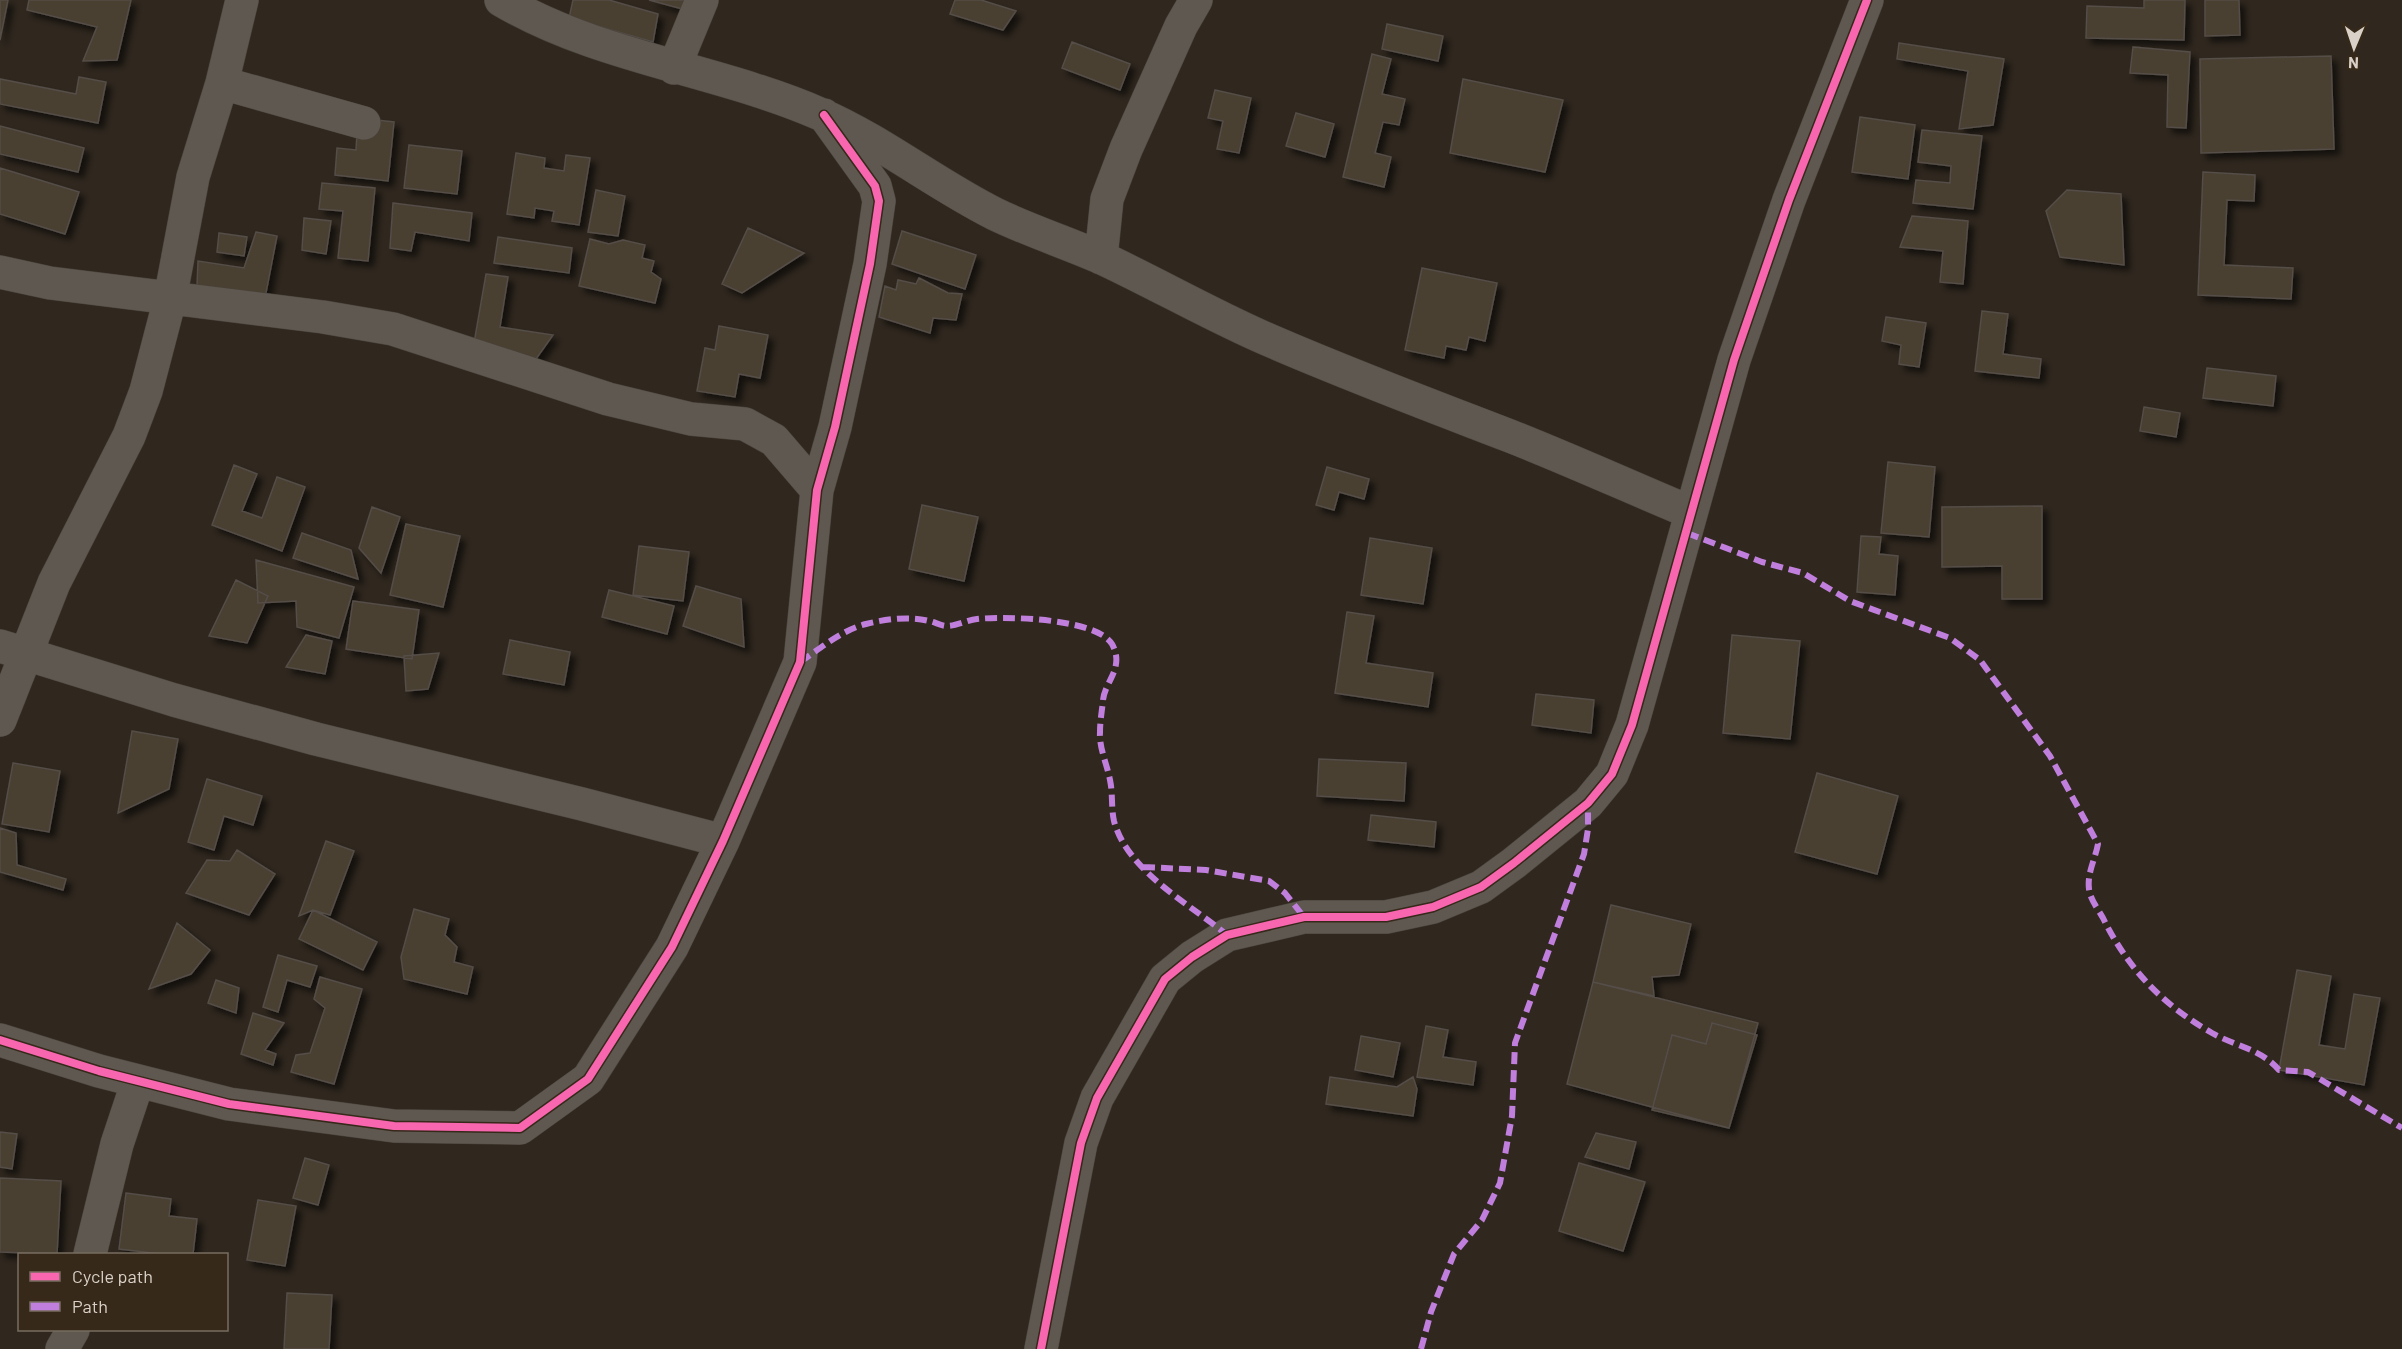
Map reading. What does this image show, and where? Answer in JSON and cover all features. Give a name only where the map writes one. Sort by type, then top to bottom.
[{"type":"street","points":[[0,720],[13,649],[54,584],[129,436],[146,391],[170,299],[193,177],[222,83],[242,0]]},
{"type":"street","points":[[501,0],[520,11],[579,35],[674,68],[779,97],[824,116],[897,154],[996,214],[1101,258],[1258,335],[1363,380],[1513,437],[1690,512]]},
{"type":"street","points":[[674,68],[702,0]]},
{"type":"street","points":[[1101,258],[1107,199],[1126,149],[1196,0]]},
{"type":"street","points":[[1041,1349],[1081,1143],[1097,1098],[1165,979],[1192,957],[1227,935],[1304,917],[1386,917],[1433,907],[1481,887],[1588,803],[1612,774],[1632,725],[1734,360],[1789,200],[1867,0]]},
{"type":"street","points":[[222,83],[364,123]]},
{"type":"street","points":[[0,1040],[138,1081],[229,1104],[394,1126],[520,1128],[588,1079],[672,947],[723,841],[800,662],[817,490],[835,427],[870,264],[879,201],[875,186],[824,116]]},
{"type":"street","points":[[0,272],[50,283],[323,317],[393,329],[608,399],[691,419],[745,424],[774,440],[817,490]]},
{"type":"street","points":[[13,649],[174,700],[316,739],[723,841]]},
{"type":"street","points":[[90,1253],[117,1144],[138,1081]]},
{"type":"street","points":[[62,1349],[72,1331]]},
{"type":"building","points":[[0,0],[8,0],[0,40]]},
{"type":"building","points":[[29,0],[131,0],[117,60],[83,61],[97,27],[27,10]]},
{"type":"building","points":[[573,0],[609,0],[658,14],[653,42],[569,18]]},
{"type":"building","points":[[649,0],[692,0],[690,11]]},
{"type":"building","points":[[955,0],[981,0],[1016,11],[1003,30],[950,14]]},
{"type":"building","points":[[2144,0],[2185,0],[2184,40],[2086,38],[2087,6],[2144,8]]},
{"type":"building","points":[[2205,0],[2239,0],[2240,35],[2205,36]]},
{"type":"building","points":[[1387,24],[1443,36],[1438,61],[1382,49]]},
{"type":"building","points":[[1072,42],[1130,64],[1120,90],[1062,68]]},
{"type":"building","points":[[1899,43],[2004,59],[1993,125],[1959,129],[1968,71],[1897,59]]},
{"type":"building","points":[[2133,47],[2190,52],[2186,128],[2167,127],[2168,75],[2130,73]]},
{"type":"building","points":[[1372,54],[1391,59],[1382,94],[1405,99],[1399,125],[1383,122],[1375,153],[1391,157],[1384,187],[1343,177]]},
{"type":"building","points":[[2331,56],[2334,149],[2201,153],[2200,59]]},
{"type":"building","points":[[79,77],[106,82],[98,123],[0,104],[0,79],[76,94]]},
{"type":"building","points":[[1463,79],[1563,100],[1545,172],[1450,153]]},
{"type":"building","points":[[1215,90],[1251,98],[1239,153],[1217,149],[1223,121],[1208,118]]},
{"type":"building","points":[[1296,113],[1334,124],[1325,157],[1286,146]]},
{"type":"building","points":[[1860,117],[1915,125],[1908,179],[1852,172]]},
{"type":"building","points":[[367,119],[394,122],[388,181],[335,175],[337,148],[356,150],[357,134]]},
{"type":"building","points":[[0,126],[84,148],[78,172],[0,154]]},
{"type":"building","points":[[1922,130],[1982,136],[1973,209],[1913,203],[1916,180],[1950,183],[1951,166],[1918,162]]},
{"type":"building","points":[[409,145],[462,151],[457,194],[404,188]]},
{"type":"building","points":[[516,153],[545,158],[544,168],[564,171],[566,155],[590,158],[579,225],[552,221],[554,211],[535,208],[534,218],[507,214]]},
{"type":"building","points":[[0,168],[79,192],[65,234],[0,214]]},
{"type":"building","points":[[2203,172],[2255,175],[2254,201],[2227,200],[2224,265],[2293,268],[2291,299],[2198,295]]},
{"type":"building","points":[[322,183],[375,188],[368,261],[338,258],[343,211],[319,209]]},
{"type":"building","points":[[596,190],[625,196],[618,236],[588,232]]},
{"type":"building","points":[[2067,190],[2121,194],[2124,265],[2060,257],[2046,211]]},
{"type":"building","points":[[393,203],[472,213],[469,241],[415,232],[411,251],[390,248]]},
{"type":"building","points":[[1912,216],[1968,221],[1963,284],[1940,282],[1943,251],[1900,247]]},
{"type":"building","points":[[304,218],[331,221],[326,254],[302,250]]},
{"type":"building","points":[[748,228],[804,253],[742,293],[722,284]]},
{"type":"building","points":[[902,231],[976,255],[965,289],[892,264]]},
{"type":"building","points":[[256,232],[277,236],[265,298],[197,286],[198,261],[244,268]]},
{"type":"building","points":[[219,233],[247,237],[244,256],[217,252]]},
{"type":"building","points":[[498,237],[572,248],[569,273],[494,263]]},
{"type":"building","points":[[590,239],[609,244],[623,240],[645,245],[642,258],[654,261],[651,272],[661,279],[655,303],[579,286]]},
{"type":"building","points":[[1422,268],[1497,283],[1485,341],[1469,337],[1466,350],[1446,346],[1444,358],[1405,350]]},
{"type":"building","points":[[486,274],[508,277],[500,327],[553,335],[536,359],[473,349]]},
{"type":"building","points":[[919,278],[948,293],[962,294],[956,320],[933,318],[930,333],[879,317],[885,286],[896,290],[898,280],[916,284]]},
{"type":"building","points":[[1982,311],[2008,314],[2003,354],[2041,359],[2039,378],[1975,371]]},
{"type":"building","points":[[1886,317],[1926,323],[1919,367],[1899,364],[1901,345],[1882,341]]},
{"type":"building","points":[[719,326],[768,335],[760,378],[739,374],[735,397],[697,391],[705,348],[715,350]]},
{"type":"building","points":[[2207,368],[2276,376],[2273,406],[2203,398]]},
{"type":"building","points":[[2144,407],[2180,413],[2176,437],[2140,431]]},
{"type":"building","points":[[1888,462],[1935,467],[1929,537],[1881,533]]},
{"type":"building","points":[[234,465],[257,474],[242,511],[262,518],[277,477],[305,487],[282,551],[212,525]]},
{"type":"building","points":[[1327,467],[1369,479],[1364,499],[1339,492],[1334,510],[1316,505]]},
{"type":"building","points":[[922,505],[978,517],[964,581],[909,569]]},
{"type":"building","points":[[2042,506],[2042,599],[2002,599],[2002,566],[1942,567],[1942,507]]},
{"type":"building","points":[[372,507],[400,517],[381,573],[359,548]]},
{"type":"building","points":[[406,524],[460,536],[443,607],[390,595]]},
{"type":"building","points":[[302,533],[351,550],[358,579],[293,558]]},
{"type":"building","points":[[1861,536],[1881,537],[1879,554],[1898,556],[1895,595],[1857,592]]},
{"type":"building","points":[[1370,538],[1432,548],[1423,604],[1361,595]]},
{"type":"building","points":[[639,546],[689,552],[683,601],[633,595]]},
{"type":"building","points":[[256,560],[354,587],[339,638],[297,627],[296,601],[258,603]]},
{"type":"building","points":[[236,580],[268,596],[247,643],[209,636]]},
{"type":"building","points":[[696,586],[741,599],[744,647],[683,626]]},
{"type":"building","points":[[609,590],[674,606],[667,634],[602,617]]},
{"type":"building","points":[[353,601],[419,610],[412,659],[346,649]]},
{"type":"building","points":[[1347,612],[1374,616],[1366,663],[1433,673],[1428,707],[1335,693]]},
{"type":"building","points":[[306,635],[332,641],[325,674],[286,667]]},
{"type":"building","points":[[1732,635],[1800,641],[1790,739],[1723,733]]},
{"type":"building","points":[[510,640],[570,652],[564,685],[503,674]]},
{"type":"building","points":[[439,653],[428,689],[406,691],[404,656]]},
{"type":"building","points":[[1536,694],[1594,700],[1591,733],[1532,725]]},
{"type":"building","points":[[132,731],[178,739],[169,789],[118,813]]},
{"type":"building","points":[[1319,759],[1406,763],[1404,801],[1317,796]]},
{"type":"building","points":[[13,763],[60,771],[49,832],[2,824]]},
{"type":"building","points":[[1817,773],[1898,796],[1877,874],[1795,852]]},
{"type":"building","points":[[207,779],[262,796],[253,825],[224,816],[214,850],[188,842]]},
{"type":"building","points":[[1371,815],[1436,822],[1434,847],[1368,840]]},
{"type":"building","points":[[0,828],[16,833],[17,865],[66,879],[63,890],[0,872]]},
{"type":"building","points":[[326,841],[354,851],[330,915],[313,910],[299,916]]},
{"type":"building","points":[[237,850],[275,874],[249,915],[186,893],[207,860],[230,861]]},
{"type":"building","points":[[1611,905],[1691,924],[1679,975],[1652,977],[1654,996],[1593,982]]},
{"type":"building","points":[[414,909],[449,919],[445,935],[457,947],[454,962],[473,967],[467,994],[404,979],[401,957]]},
{"type":"building","points":[[313,910],[377,942],[363,970],[299,939]]},
{"type":"building","points":[[177,923],[210,950],[191,974],[149,989]]},
{"type":"building","points":[[278,955],[317,966],[310,987],[287,980],[278,1012],[263,1007]]},
{"type":"building","points":[[2297,970],[2331,976],[2319,1045],[2345,1049],[2354,994],[2380,998],[2364,1085],[2279,1070]]},
{"type":"building","points":[[320,977],[362,989],[334,1084],[291,1072],[296,1055],[310,1053],[325,1008],[314,999]]},
{"type":"building","points":[[216,980],[239,988],[236,1013],[208,1003]]},
{"type":"building","points":[[1593,982],[1758,1023],[1729,1128],[1567,1084]]},
{"type":"building","points":[[253,1013],[284,1023],[265,1050],[276,1054],[273,1065],[241,1054]]},
{"type":"building","points":[[1712,1023],[1757,1035],[1729,1128],[1652,1110],[1672,1035],[1706,1044]]},
{"type":"building","points":[[1426,1026],[1448,1030],[1443,1057],[1476,1062],[1473,1085],[1417,1077]]},
{"type":"building","points":[[1361,1036],[1400,1043],[1393,1077],[1355,1070]]},
{"type":"building","points":[[1330,1077],[1397,1087],[1413,1077],[1417,1089],[1413,1116],[1326,1104]]},
{"type":"building","points":[[0,1132],[17,1134],[12,1169],[0,1167]]},
{"type":"building","points":[[1596,1133],[1636,1142],[1629,1169],[1585,1157]]},
{"type":"building","points":[[305,1158],[329,1165],[318,1205],[293,1198]]},
{"type":"building","points":[[1579,1163],[1645,1182],[1623,1251],[1559,1231]]},
{"type":"building","points":[[0,1178],[61,1181],[57,1253],[0,1252]]},
{"type":"building","points":[[126,1193],[171,1199],[169,1216],[197,1219],[193,1253],[153,1253],[119,1249]]},
{"type":"building","points":[[258,1200],[296,1206],[285,1266],[247,1260]]},
{"type":"building","points":[[287,1293],[332,1295],[329,1349],[284,1349]]},
{"type":"marked path","points":[[1687,533],[1762,562],[1803,573],[1850,601],[1950,638],[1980,660],[2050,756],[2098,844],[2089,877],[2091,896],[2124,954],[2148,984],[2178,1010],[2212,1033],[2256,1052],[2279,1070],[2308,1072],[2402,1128]]},
{"type":"marked path","points":[[800,662],[849,630],[866,624],[898,619],[921,619],[947,626],[977,619],[1028,619],[1070,624],[1103,635],[1112,644],[1116,660],[1113,674],[1104,693],[1100,738],[1111,785],[1114,821],[1121,839],[1146,871],[1227,935]]},
{"type":"marked path","points":[[1421,1349],[1431,1312],[1454,1254],[1482,1220],[1500,1183],[1512,1116],[1515,1043],[1584,854],[1588,829],[1588,803]]},
{"type":"marked path","points":[[1143,867],[1206,870],[1269,881],[1285,893],[1304,917]]},
{"type":"cycle path","points":[[1041,1349],[1081,1143],[1097,1098],[1165,979],[1192,957],[1227,935],[1304,917],[1386,917],[1433,907],[1481,887],[1588,803],[1612,774],[1632,725],[1734,360],[1789,200],[1867,0]]},
{"type":"cycle path","points":[[0,1040],[99,1071],[229,1104],[394,1126],[520,1128],[588,1079],[672,947],[723,841],[800,662],[817,490],[835,427],[870,264],[879,201],[875,186],[824,115]]}]
